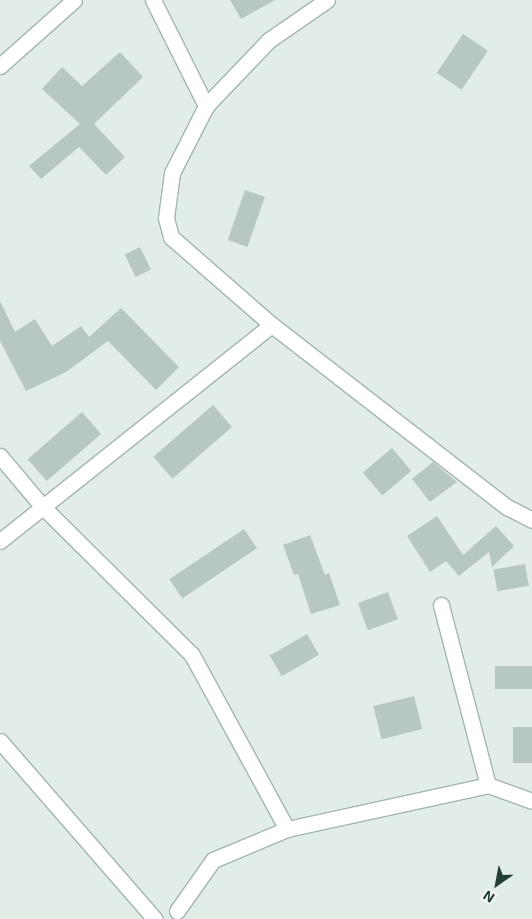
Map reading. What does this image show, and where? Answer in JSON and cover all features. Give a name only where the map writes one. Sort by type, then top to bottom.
[{"type":"street","points":[[0,66],[74,0]]},
{"type":"street","points":[[153,0],[206,106]]},
{"type":"street","points":[[327,0],[268,40],[206,106],[172,173],[166,218],[172,237],[272,324],[506,507],[532,520]]},
{"type":"street","points":[[0,541],[272,324]]},
{"type":"street","points":[[0,456],[42,506],[192,655],[287,829]]},
{"type":"street","points":[[441,605],[488,785]]},
{"type":"street","points":[[0,741],[154,919]]},
{"type":"street","points":[[177,911],[213,860],[287,829],[488,785],[532,801]]},
{"type":"building","points":[[230,0],[275,0],[241,19]]},
{"type":"building","points":[[463,34],[488,51],[462,90],[437,73]]},
{"type":"building","points":[[120,52],[143,77],[94,124],[125,157],[106,175],[79,147],[41,179],[29,166],[80,124],[42,89],[62,67],[82,86]]},
{"type":"building","points":[[245,190],[265,197],[248,247],[228,240]]},
{"type":"building","points":[[140,247],[151,269],[136,277],[125,254]]},
{"type":"building","points":[[0,301],[15,332],[35,319],[52,346],[81,326],[89,337],[121,308],[179,367],[156,390],[108,341],[66,372],[26,391],[0,341]]},
{"type":"building","points":[[213,405],[232,427],[172,479],[153,457]]},
{"type":"building","points":[[82,412],[101,434],[47,481],[28,459]]},
{"type":"building","points":[[392,448],[411,471],[382,495],[363,472]]},
{"type":"building","points":[[433,462],[457,482],[430,502],[412,479]]},
{"type":"building","points":[[437,516],[463,555],[496,526],[514,546],[492,567],[489,552],[459,576],[446,561],[430,572],[407,536]]},
{"type":"building","points":[[244,529],[257,548],[182,598],[169,579]]},
{"type":"building","points":[[310,535],[325,575],[329,573],[340,605],[311,614],[298,574],[294,575],[283,545]]},
{"type":"building","points":[[525,564],[529,586],[497,591],[493,570]]},
{"type":"building","points":[[388,592],[398,619],[368,630],[358,603]]},
{"type":"building","points":[[307,634],[319,655],[282,676],[270,656]]},
{"type":"building","points":[[495,666],[532,666],[532,689],[495,689]]},
{"type":"building","points":[[414,696],[422,729],[381,739],[373,706]]},
{"type":"building","points":[[513,727],[532,727],[532,763],[513,763]]}]
